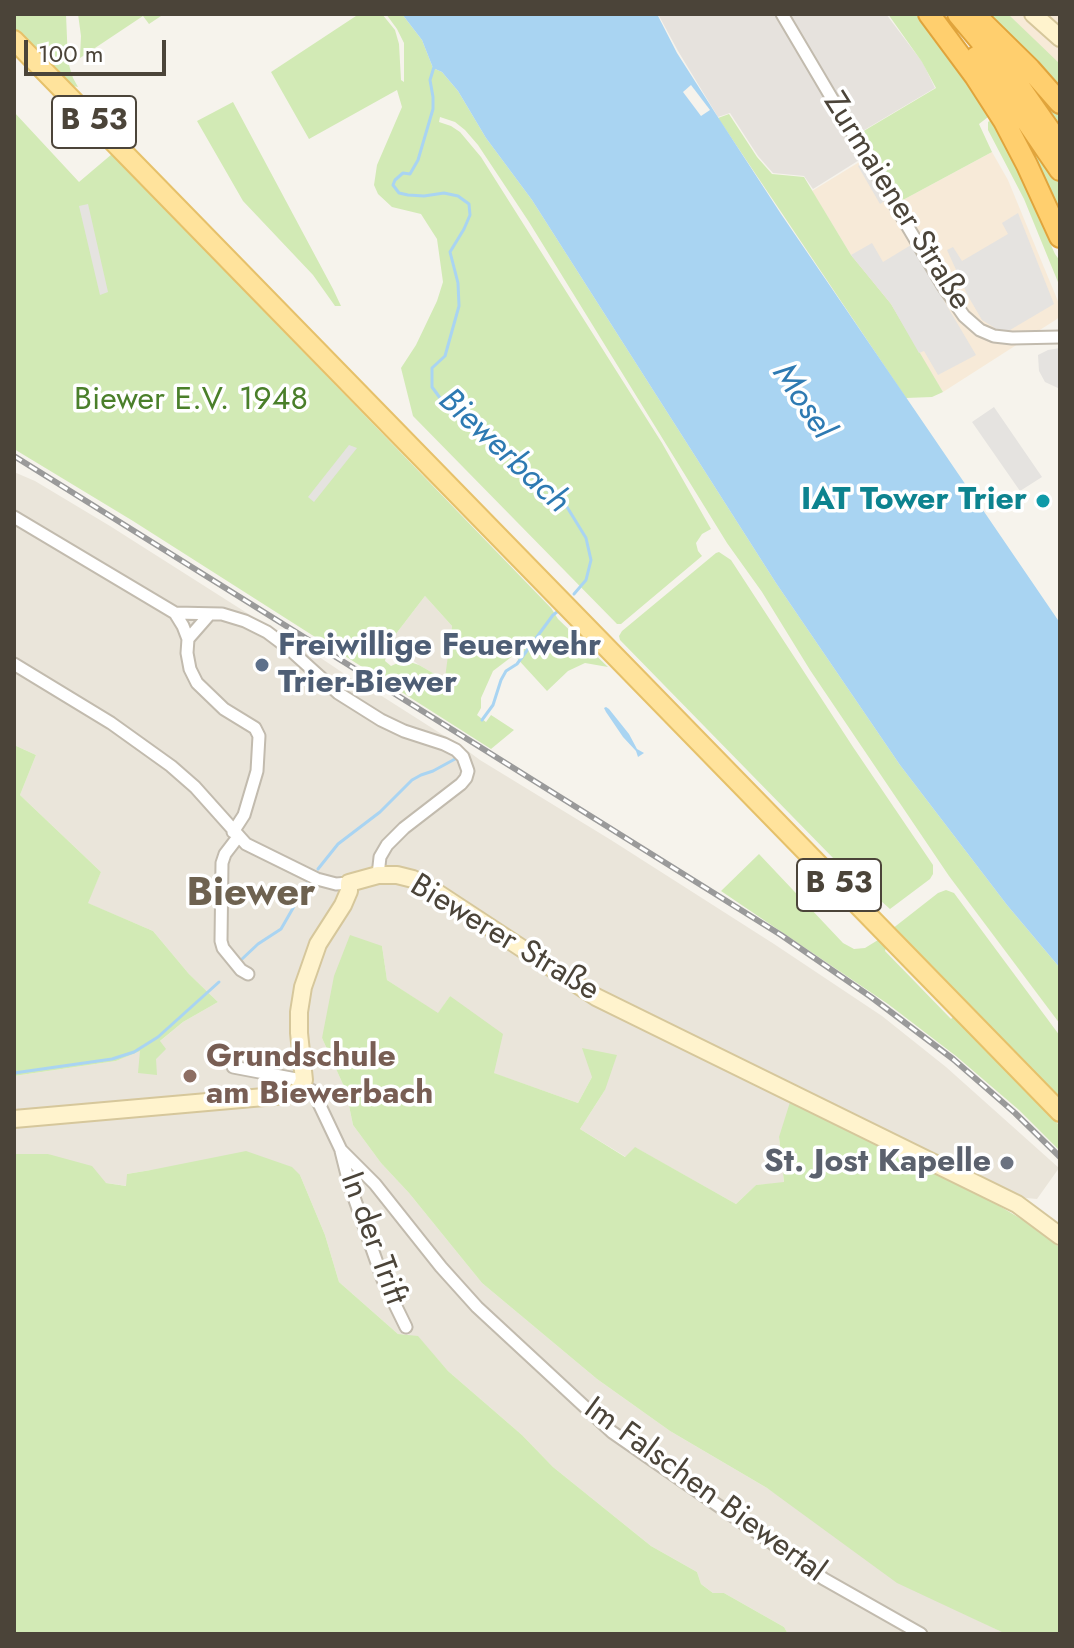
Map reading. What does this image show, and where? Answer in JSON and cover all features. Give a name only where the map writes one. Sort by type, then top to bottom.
[{"type":"highway","points":[[929,14],[959,52],[1018,95],[1060,103]]},
{"type":"highway","points":[[940,14],[1018,95],[1027,165],[1060,237]]},
{"type":"highway","points":[[958,14],[1018,95],[1060,145]]},
{"type":"highway","points":[[974,14],[1060,170]]},
{"type":"main road","name":"B 53","points":[[14,40],[1060,1112]]},
{"type":"street","name":"Zurmaiener Straße","points":[[782,14],[943,286],[964,316],[980,330],[994,336],[1060,337]]},
{"type":"street","points":[[1033,14],[1060,38]]},
{"type":"street","points":[[1044,337],[1060,327]]},
{"type":"street","points":[[14,517],[175,613],[222,614],[267,632],[331,688],[381,720],[456,750],[463,757],[468,771],[461,784],[387,845],[380,857],[378,875]]},
{"type":"street","points":[[175,613],[188,639],[190,669],[197,683],[224,709],[255,728],[259,736],[257,771],[244,815],[222,863],[221,941],[223,948],[241,969]]},
{"type":"street","points":[[188,639],[209,615]]},
{"type":"street","name":"Biewerer Straße","points":[[14,664],[111,723],[171,766],[195,787],[236,835],[261,853],[317,879],[336,884],[378,875],[413,879],[596,997],[1017,1204],[1060,1236]]},
{"type":"street","points":[[14,1119],[294,1093],[302,1085],[304,1074],[299,1033],[303,987],[318,944],[346,898],[349,883]]},
{"type":"street","points":[[233,1067],[296,1079],[313,1091],[341,1150]]},
{"type":"street","name":"Im Falschen Biewertal","points":[[341,1150],[375,1184],[477,1307],[612,1432],[824,1579],[921,1634]]},
{"type":"street","name":"In der Trift","points":[[341,1150],[349,1183],[383,1280],[406,1327]]},
{"type":"shaded area","points":[[658,14],[886,14],[923,63],[935,88],[861,132],[872,152],[813,189],[804,176],[773,173],[730,113],[718,117]]},
{"type":"shaded area","points":[[1008,14],[1060,14],[1060,64],[1051,57]]},
{"type":"shaded area","points":[[992,152],[1008,180],[1060,306],[1060,315],[943,392],[812,191],[874,153],[901,201]]},
{"type":"shaded area","points":[[864,162],[886,200],[880,204],[858,166]]},
{"type":"shaded area","points":[[88,204],[108,292],[100,295],[79,206]]},
{"type":"shaded area","points":[[1018,213],[1054,304],[1010,330],[998,330],[982,320],[947,250],[953,247],[962,261],[1008,234],[1002,223]]},
{"type":"shaded area","points":[[872,243],[883,262],[911,245],[976,355],[938,375],[924,351],[919,353],[891,304],[851,255]]},
{"type":"shaded area","points":[[1060,348],[1060,389],[1045,382],[1039,371],[1038,355]]},
{"type":"shaded area","points":[[994,407],[1042,477],[1020,491],[972,422]]},
{"type":"shaded area","points":[[349,445],[357,448],[314,502],[308,497]]},
{"type":"shaded area","points":[[14,472],[35,481],[280,634],[282,632],[361,685],[774,944],[882,1016],[946,1067],[1059,1168],[1037,1199],[1016,1197],[779,1137],[784,1183],[756,1185],[736,1204],[636,1148],[626,1157],[580,1129],[605,1090],[592,1077],[578,1103],[493,1073],[450,996],[438,1014],[387,980],[382,946],[322,1038],[346,1091],[353,1125],[482,1283],[597,1379],[670,1431],[767,1488],[961,1612],[1006,1634],[788,1634],[784,1627],[724,1593],[713,1593],[701,1584],[697,1572],[651,1546],[553,1467],[522,1435],[448,1371],[418,1337],[398,1334],[339,1282],[325,1235],[300,1175],[151,1170],[127,1174],[127,1186],[106,1183],[48,1154],[14,1154],[14,1076],[116,1061],[159,1042],[183,1022],[218,1002],[189,974],[153,931],[87,903],[101,872],[20,795],[36,755],[14,745]]},
{"type":"shaded area","points":[[425,596],[452,626],[446,678],[419,665],[389,643]]},
{"type":"green space","points":[[14,14],[66,14],[68,62],[78,87],[68,85],[14,31]]},
{"type":"green space","points":[[78,14],[164,14],[149,24],[143,16],[80,58]]},
{"type":"green space","points":[[359,14],[382,14],[395,30],[401,80],[404,82],[404,43],[386,14],[402,14],[422,40],[433,68],[442,72],[458,91],[486,138],[532,200],[776,583],[900,765],[1007,905],[1060,968],[1060,1024],[949,876],[810,670],[478,145],[455,122],[440,117],[439,122],[460,132],[481,157],[662,443],[711,529],[702,534],[696,543],[702,556],[621,624],[617,624],[413,416],[401,368],[416,345],[443,282],[437,239],[421,214],[392,207],[378,194],[374,185],[377,165],[402,107],[397,90],[309,139],[271,72]]},
{"type":"green space","points":[[888,14],[917,14],[992,114],[979,124],[992,152],[901,201],[862,132],[936,88],[922,62]]},
{"type":"green space","points":[[986,14],[1008,14],[1060,64],[1060,90]]},
{"type":"green space","points":[[1036,86],[1060,113],[1060,225],[1006,110]]},
{"type":"green space","points":[[233,102],[341,306],[335,306],[313,275],[243,201],[197,121]]},
{"type":"green space","name":"Biewer E.V. 1948","points":[[14,112],[79,182],[112,154],[551,608],[558,619],[608,667],[585,663],[568,671],[547,691],[514,655],[493,671],[481,698],[477,715],[486,722],[491,715],[514,730],[491,749],[133,521],[14,449]],"holes":[[[425,596],[452,626],[445,678],[404,660],[391,666],[385,661],[384,651]]]},
{"type":"green space","points":[[729,114],[772,174],[804,177],[851,255],[891,304],[943,392],[932,397],[906,398],[718,118]]},
{"type":"green space","points":[[994,118],[1060,261],[1060,287],[1024,199],[988,130],[988,122]]},
{"type":"green space","points":[[719,552],[731,560],[933,865],[930,879],[890,909],[834,859],[620,640],[622,631]]},
{"type":"green space","points":[[14,745],[36,755],[20,795],[101,872],[88,903],[153,931],[189,974],[218,1002],[183,1022],[160,1041],[166,1049],[156,1059],[157,1075],[138,1073],[140,1051],[116,1061],[14,1076]]},
{"type":"green space","points":[[759,854],[843,943],[854,949],[865,948],[878,940],[951,1019],[953,1017],[1060,1126],[1060,1151],[1019,1110],[956,1056],[888,1004],[721,891]]},
{"type":"green space","points":[[946,890],[954,893],[1060,1036],[1060,1102],[892,929]]},
{"type":"green space","points":[[350,935],[382,946],[387,980],[438,1013],[450,996],[503,1034],[494,1073],[578,1103],[592,1077],[582,1048],[617,1055],[605,1090],[580,1129],[625,1157],[635,1147],[736,1204],[756,1185],[784,1182],[779,1137],[791,1099],[996,1204],[1033,1226],[1060,1248],[1060,1634],[1006,1634],[897,1583],[767,1488],[670,1431],[597,1379],[482,1283],[353,1125],[346,1091],[322,1038],[334,976]]},
{"type":"green space","points":[[246,1151],[292,1167],[300,1175],[325,1235],[339,1282],[398,1334],[418,1336],[448,1371],[522,1435],[553,1467],[651,1546],[697,1572],[701,1584],[713,1593],[724,1593],[784,1627],[788,1634],[14,1634],[14,1154],[48,1154],[92,1166],[106,1183],[126,1186],[127,1174]]},
{"type":"water","name":"Mosel","points":[[402,14],[657,14],[677,53],[781,214],[1060,623],[1060,968],[1007,905],[900,765],[776,583],[532,200],[486,138],[458,91],[442,72],[433,68],[422,40]]},
{"type":"water","points":[[606,707],[629,734],[637,749],[644,753],[638,757],[606,712]]},
{"type":"pier","points":[[691,85],[710,110],[701,116],[683,92]]},
{"type":"waterway","name":"Biewerbach","points":[[434,67],[430,80],[433,109],[418,160],[410,174],[403,173],[393,185],[399,193],[424,196],[444,193],[458,196],[469,204],[470,215],[450,252],[458,283],[459,306],[445,356],[432,368],[432,387],[443,402],[475,431],[488,434],[567,507],[586,538],[591,560],[586,580],[574,594]]},
{"type":"waterway","name":"Biewerbach","points":[[482,720],[493,705],[506,671],[517,664],[557,612]]},
{"type":"waterway","name":"Biewerbach","points":[[318,869],[338,844],[380,812],[412,780],[455,759]]},
{"type":"waterway","name":"Biewerbach","points":[[241,960],[281,929],[308,882]]},
{"type":"waterway","name":"Biewerbach","points":[[14,1073],[112,1059],[134,1052],[158,1037],[219,982]]},
{"type":"railway","points":[[14,456],[781,935],[953,1059],[1060,1157]]},
{"type":"place","name":"IAT Tower Trier","points":[[1043,501]]},
{"type":"place","name":"Freiwillige Feuerwehr Trier-Biewer","points":[[262,665]]},
{"type":"place","name":"Grundschule am Biewerbach","points":[[190,1076]]},
{"type":"place","name":"St. Jost Kapelle","points":[[1007,1163]]},
{"type":"district","name":"Biewer","points":[[251,895]]}]
